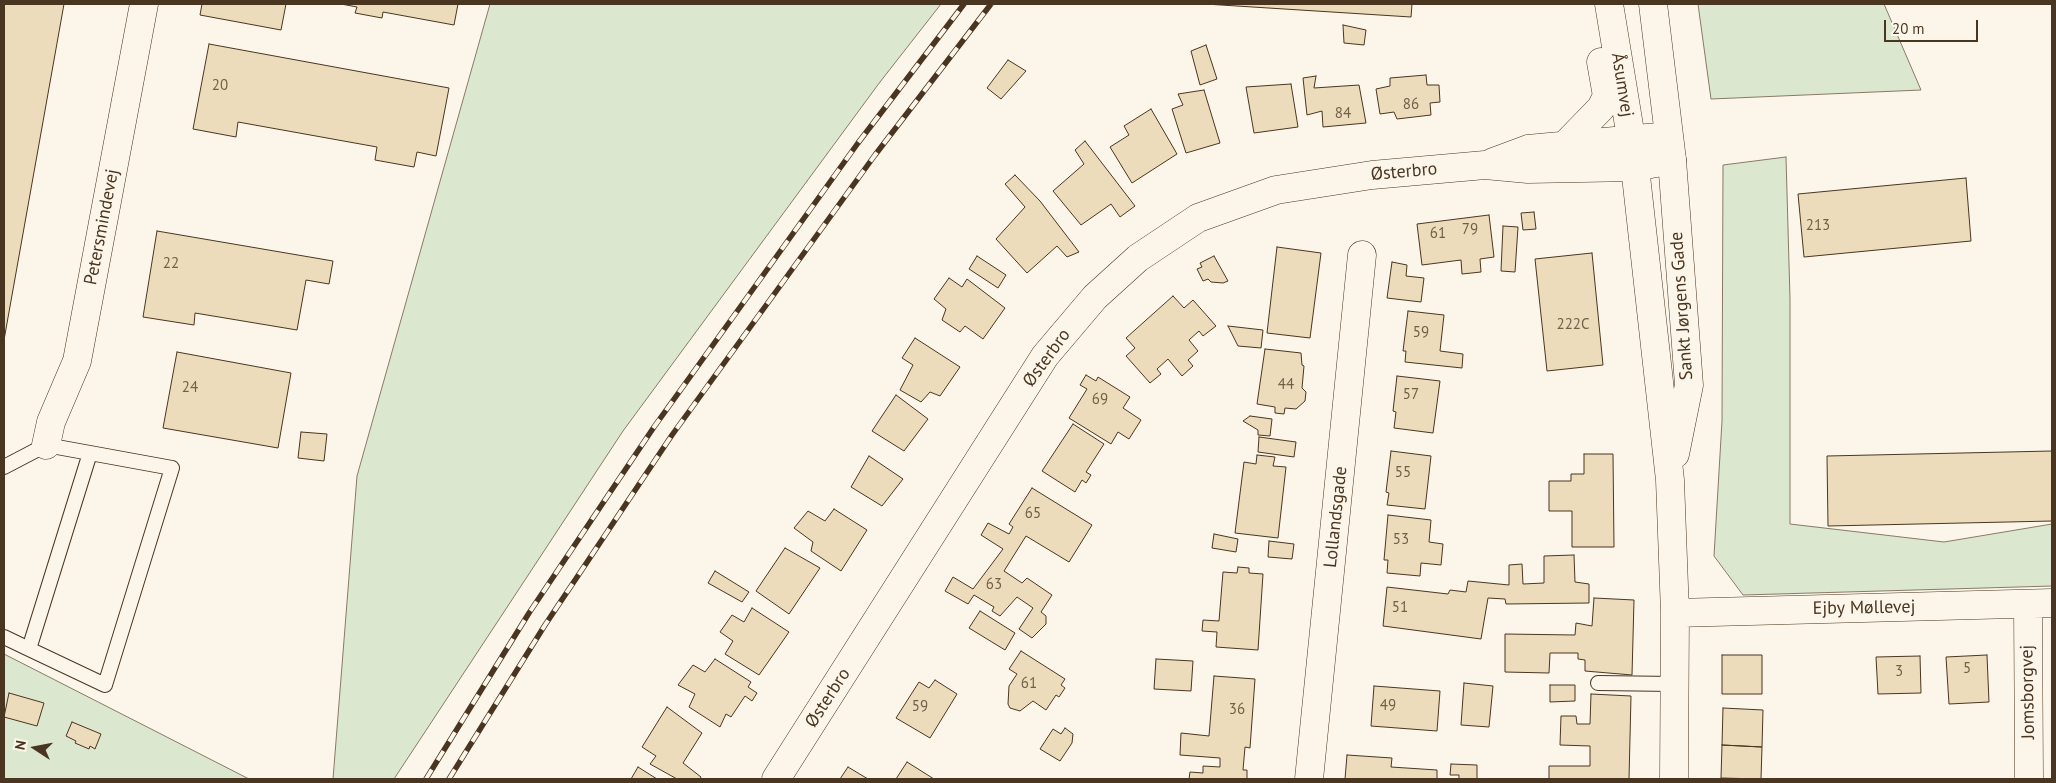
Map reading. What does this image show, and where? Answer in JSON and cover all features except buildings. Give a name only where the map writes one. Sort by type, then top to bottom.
[{"type":"street","name":"Petersmindevej","points":[[46,445],[51,422],[77,361],[144,4]]},
{"type":"street","points":[[1564,146],[1601,108],[1607,96],[1592,4]]},
{"type":"street","name":"Åsumvej","points":[[1609,4],[1636,167]]},
{"type":"street","points":[[1653,4],[1671,148]]},
{"type":"street","name":"Østerbro","points":[[1485,165],[1528,149],[1631,138],[1671,148]]},
{"type":"street","name":"Østerbro","points":[[776,779],[1045,356],[1095,297],[1138,258],[1198,218],[1276,190],[1372,175],[1485,165],[1528,169],[1636,167],[1671,148]]},
{"type":"street","name":"Sankt Jørgens Gade","points":[[1670,480],[1689,385],[1671,148]]},
{"type":"street","name":"Sankt Jørgens Gade","points":[[1636,167],[1670,480],[1675,613],[1674,779]]},
{"type":"street","name":"Lollandsgade","points":[[1309,779],[1362,255]]},
{"type":"street","name":"Ejby Møllevej","points":[[1675,613],[2040,604]]},
{"type":"street","name":"Jomsborgvej","points":[[2029,779],[2040,604]]},
{"type":"lane","points":[[4,467],[46,445],[172,468],[105,685],[4,637]]},
{"type":"lane","points":[[29,649],[90,453]]},
{"type":"lane","points":[[1598,683],[1674,684]]},
{"type":"green space","points":[[490,4],[941,4],[880,82],[623,431],[394,779],[333,779],[357,476]]},
{"type":"green space","points":[[1698,4],[1884,4],[1921,90],[1711,99]]},
{"type":"green space","points":[[1786,157],[1790,299],[1790,524],[1944,542],[2052,524],[2052,586],[1743,595],[1714,556],[1722,421],[1723,165]]},
{"type":"green space","points":[[4,654],[157,732],[249,779],[4,779]]},
{"type":"railway","points":[[426,779],[529,613],[654,427],[858,143],[964,4]]},
{"type":"railway","points":[[449,779],[545,625],[672,435],[875,155],[991,4]]}]
